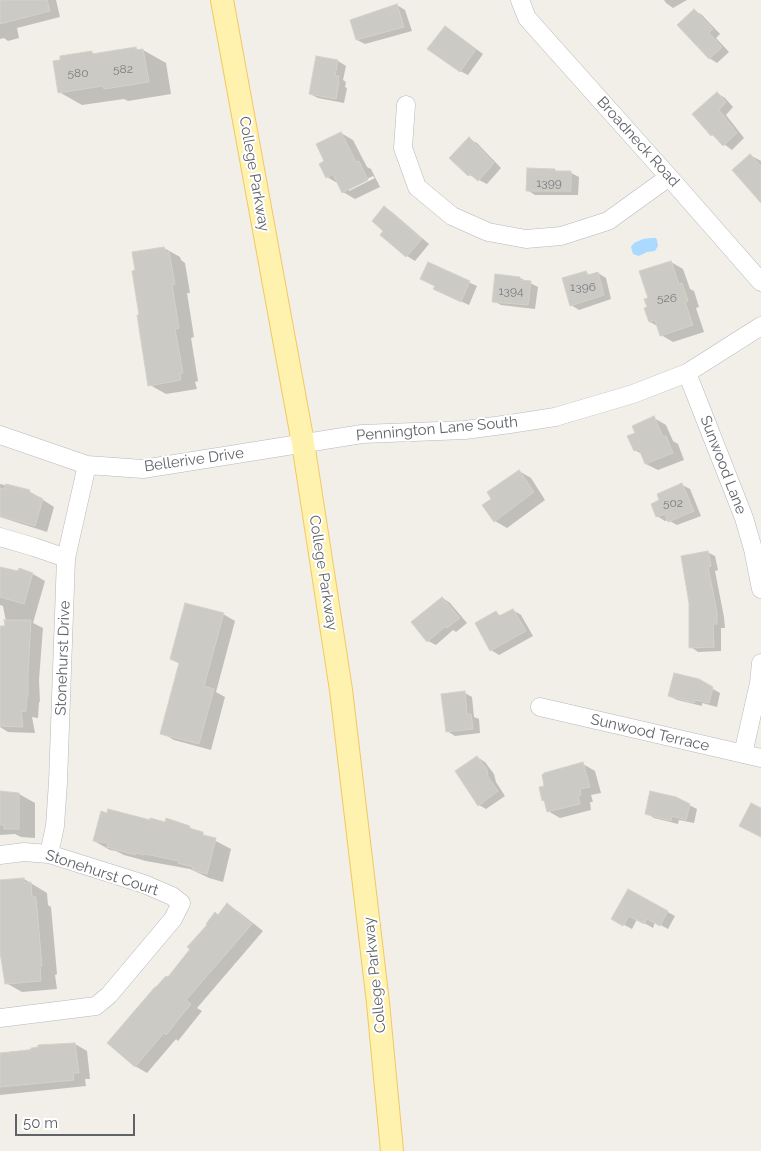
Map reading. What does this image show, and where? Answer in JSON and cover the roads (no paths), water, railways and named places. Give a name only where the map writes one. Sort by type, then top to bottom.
[{"type":"main road","name":"College Parkway","points":[[222,0],[303,443],[342,700],[376,983],[392,1151]]},
{"type":"street","name":"Broadneck Road","points":[[520,0],[527,18],[761,282]]},
{"type":"street","points":[[406,105],[404,148],[416,187],[452,216],[488,232],[526,239],[561,236],[608,221],[669,177]]},
{"type":"street","name":"Pennington Lane South","points":[[303,443],[362,434],[464,430],[555,417],[633,394],[687,373],[761,326]]},
{"type":"street","name":"Sunwood Lane","points":[[687,373],[744,518],[753,548],[761,589]]},
{"type":"street","name":"Bellerive Drive","points":[[0,435],[87,464],[143,469],[303,443]]},
{"type":"street","name":"Stonehurst Drive","points":[[49,854],[58,782],[66,558],[87,464]]},
{"type":"street","points":[[0,537],[66,558]]},
{"type":"street","points":[[743,754],[759,683],[761,663]]},
{"type":"street","name":"Sunwood Terrace","points":[[540,707],[761,758]]},
{"type":"street","name":"Stonehurst Court","points":[[0,854],[24,852],[49,854],[144,884],[172,896],[181,904],[173,919],[109,995],[96,1006],[0,1018]]},
{"type":"water","points":[[656,238],[657,240],[658,246],[655,251],[639,256],[633,254],[631,247],[634,243]]}]
